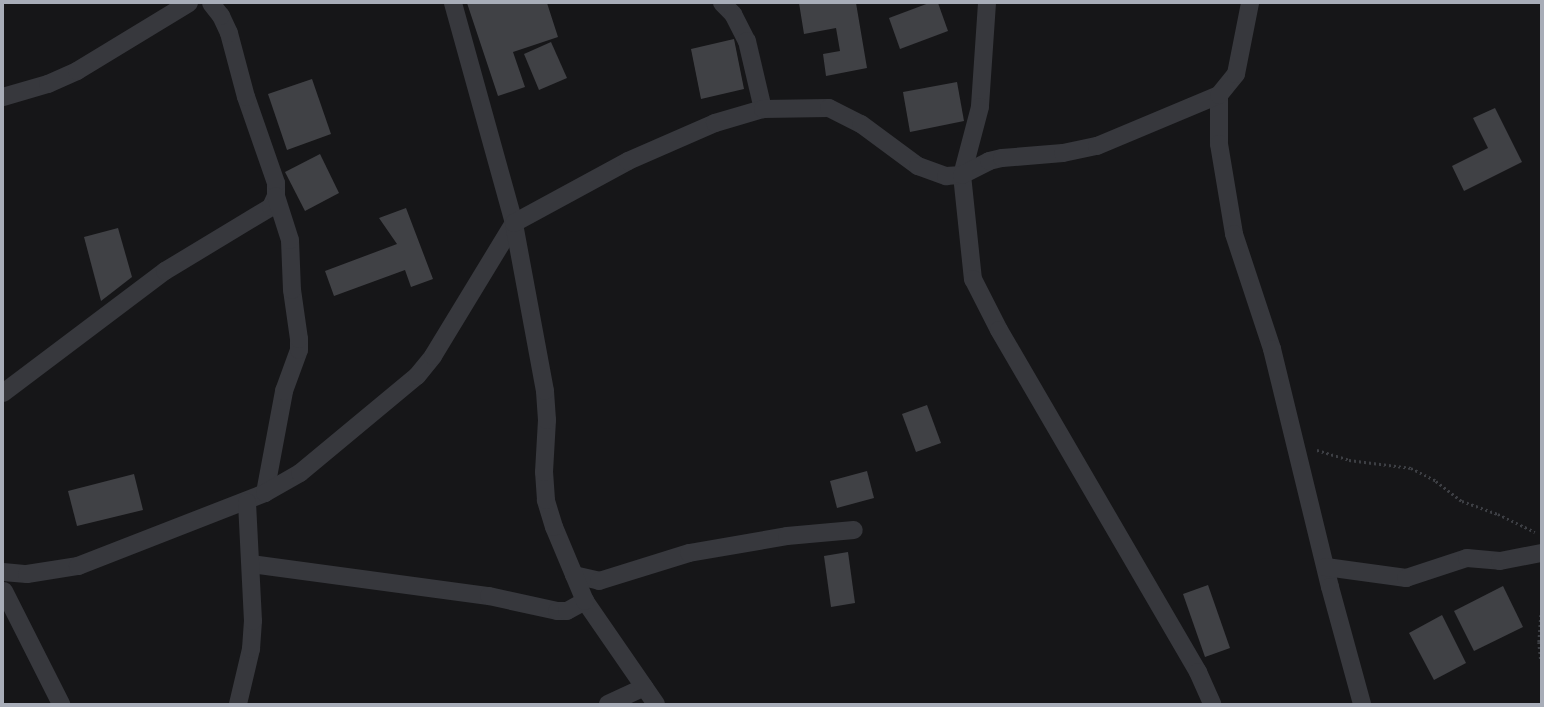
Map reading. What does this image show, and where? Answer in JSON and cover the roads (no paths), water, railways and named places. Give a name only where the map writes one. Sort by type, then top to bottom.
[{"type":"street","points":[[3,97],[48,84],[77,71],[189,3]]},
{"type":"street","points":[[211,3],[221,16],[229,33],[246,98],[276,183],[276,196],[290,240],[292,290],[299,339],[298,350],[284,391],[265,493]]},
{"type":"street","points":[[453,3],[514,223],[545,392],[546,500],[585,601],[656,704]]},
{"type":"street","points":[[722,3],[733,14],[747,41],[763,109]]},
{"type":"street","points":[[987,3],[980,107],[962,175],[973,278],[981,299],[1146,580],[1198,672],[1212,704]]},
{"type":"street","points":[[60,704],[4,593],[8,572],[54,572],[78,566],[247,502],[300,473],[417,376],[433,356],[514,223],[628,160],[715,123],[763,109],[829,108],[861,124],[918,166],[946,176],[962,175],[989,161],[1002,158],[1068,152],[1097,146],[1220,95],[1236,74],[1250,3]]},
{"type":"street","points":[[1220,95],[1219,144],[1234,234],[1272,349],[1326,568],[1362,704]]},
{"type":"street","points":[[3,393],[165,271],[263,214],[271,207],[276,196]]},
{"type":"street","points":[[238,704],[251,649],[251,564],[247,502]]},
{"type":"street","points":[[574,575],[590,581],[609,580],[689,553],[787,536],[854,530]]},
{"type":"street","points":[[1326,568],[1406,578],[1467,558],[1500,561],[1541,553]]},
{"type":"street","points":[[251,564],[489,596],[557,611],[567,611],[585,601]]},
{"type":"street","points":[[608,704],[644,687]]}]
